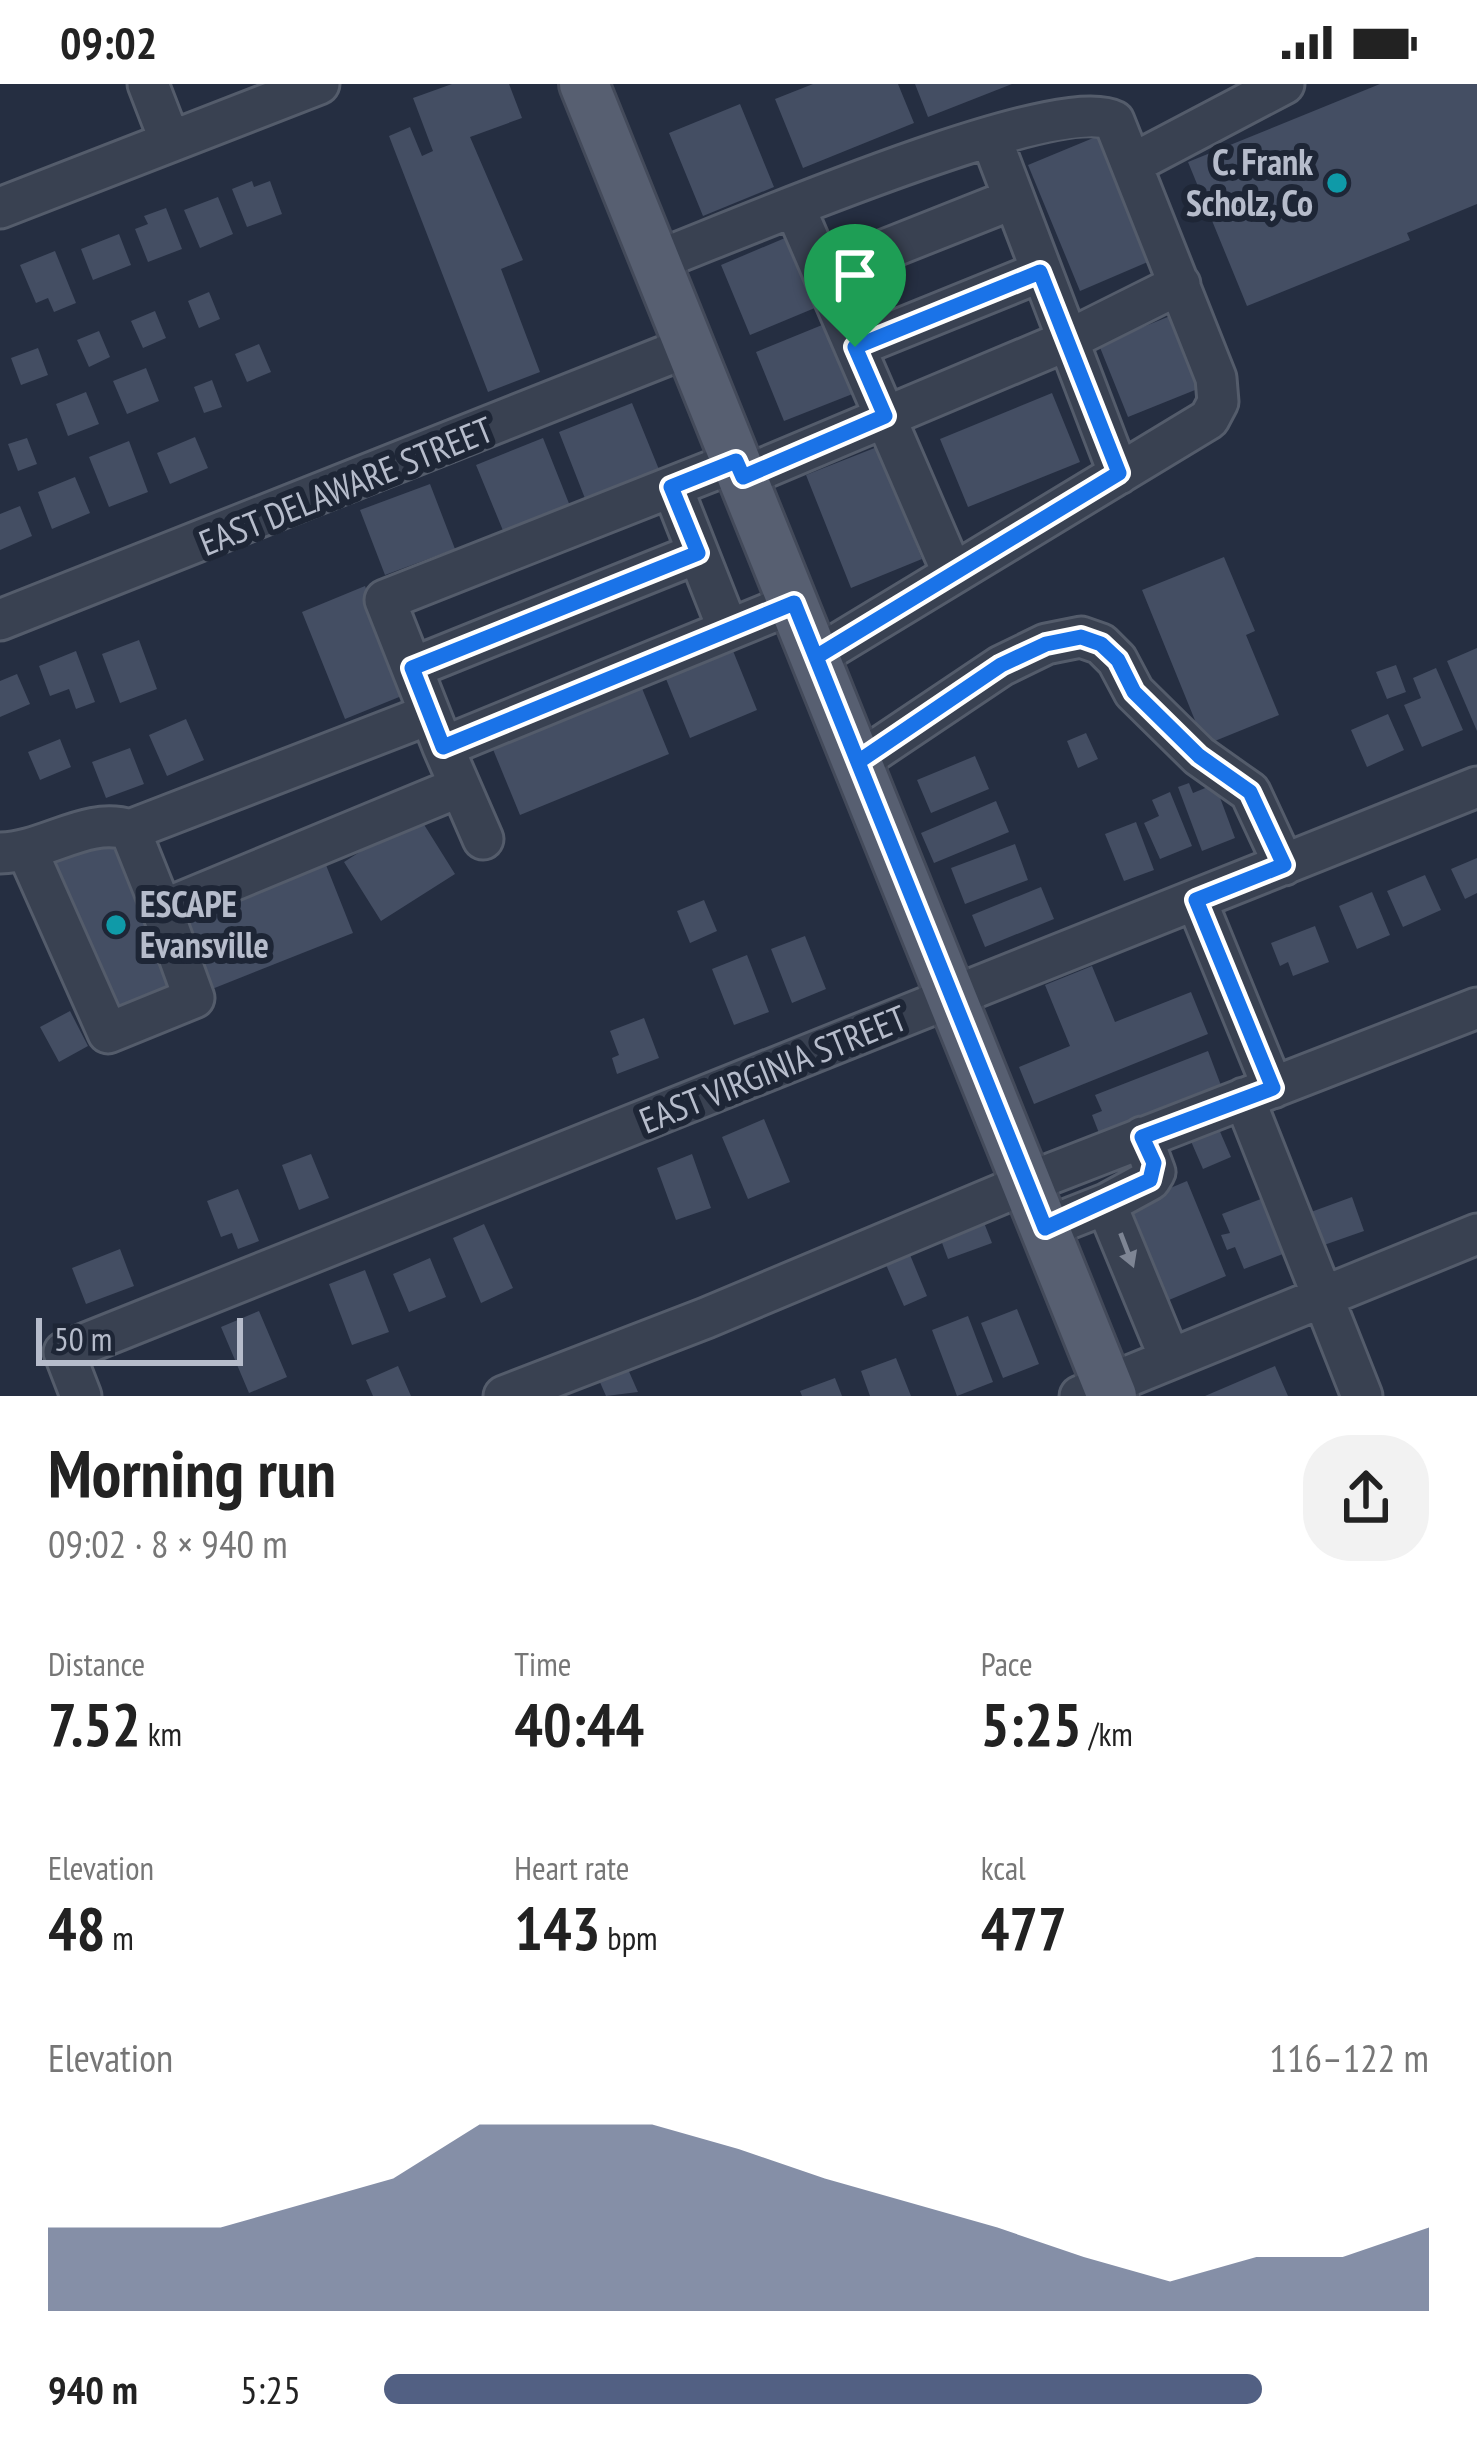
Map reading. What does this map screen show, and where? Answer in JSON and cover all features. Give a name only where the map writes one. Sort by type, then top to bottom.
[{"type":"main road","points":[[584,84],[1045,1228],[1099,1392]]},
{"type":"street","points":[[148,84],[170,141]]},
{"type":"street","points":[[0,208],[319,84]]},
{"type":"street","points":[[1132,164],[1284,84]]},
{"type":"street","points":[[656,261],[945,150],[1086,114],[1102,114],[1114,121],[1132,164],[1216,378],[1218,403],[1209,419],[816,657]]},
{"type":"street","points":[[991,138],[1119,473]]},
{"type":"street","points":[[824,274],[1013,199]]},
{"type":"street","points":[[795,208],[953,574]]},
{"type":"street","points":[[855,347],[1040,272]]},
{"type":"street","points":[[484,838],[458,788],[386,600],[671,487],[740,469],[885,416],[1066,341],[1180,284]]},
{"type":"street","name":"EAST DELAWARE STREET","points":[[0,620],[690,346]]},
{"type":"street","points":[[671,487],[728,629]]},
{"type":"street","points":[[412,668],[698,553]]},
{"type":"street","points":[[130,830],[194,998],[108,1033],[14,853],[107,822],[130,830],[437,731],[794,603]]},
{"type":"street","points":[[858,762],[1001,665],[1046,644],[1081,637],[1101,644],[1118,660],[1134,692],[1199,756],[1250,792],[1284,865]]},
{"type":"street","points":[[162,910],[458,788]]},
{"type":"street","name":"EAST VIRGINIA STREET","points":[[80,1396],[64,1352],[1477,788]]},
{"type":"street","points":[[1196,900],[1322,1298],[1362,1396]]},
{"type":"street","points":[[504,1396],[706,1318],[1142,1137],[1477,1008]]},
{"type":"street","points":[[1045,1228],[1150,1180],[1155,1172],[1142,1137]]},
{"type":"street","points":[[1106,1204],[1170,1360]]},
{"type":"street","points":[[1099,1392],[1477,1234]]},
{"type":"building","points":[[452,84],[509,84],[522,118],[470,137],[523,260],[501,269],[540,372],[488,392],[389,136],[410,127],[422,156],[433,151],[413,98]]},
{"type":"building","points":[[813,84],[898,84],[914,123],[803,168],[775,99]]},
{"type":"building","points":[[915,84],[1012,84],[928,117]]},
{"type":"building","name":"C. Frank Scholz, Co","points":[[1380,84],[1477,84],[1477,204],[1407,233],[1410,240],[1247,306],[1188,162]]},
{"type":"building","points":[[740,104],[774,187],[703,216],[669,133]]},
{"type":"building","points":[[1098,136],[1150,261],[1080,291],[1028,165]]},
{"type":"building","points":[[252,181],[254,187],[270,181],[282,214],[247,227],[232,189]]},
{"type":"building","points":[[218,197],[233,234],[200,248],[184,210]]},
{"type":"building","points":[[166,208],[182,249],[148,262],[135,229],[148,224],[144,216]]},
{"type":"building","points":[[119,234],[131,265],[93,280],[81,249]]},
{"type":"building","points":[[792,235],[822,305],[750,335],[721,265]]},
{"type":"building","points":[[55,251],[76,303],[54,312],[48,298],[36,303],[20,265]]},
{"type":"building","points":[[209,292],[220,319],[199,328],[188,301]]},
{"type":"building","points":[[155,311],[166,338],[143,348],[131,321]]},
{"type":"building","points":[[1170,316],[1200,388],[1128,417],[1099,345]]},
{"type":"building","points":[[827,323],[855,393],[784,421],[756,352]]},
{"type":"building","points":[[99,331],[110,357],[89,367],[77,340]]},
{"type":"building","points":[[259,344],[271,372],[247,382],[235,354]]},
{"type":"building","points":[[38,348],[48,375],[21,385],[11,358]]},
{"type":"building","points":[[146,368],[159,401],[127,414],[113,381]]},
{"type":"building","points":[[212,380],[222,407],[204,413],[194,387]]},
{"type":"building","points":[[86,392],[99,424],[68,436],[56,404]]},
{"type":"building","points":[[1052,393],[1080,462],[968,507],[940,439]]},
{"type":"building","points":[[632,403],[660,472],[586,501],[559,432]]},
{"type":"building","points":[[195,437],[208,468],[170,484],[157,453]]},
{"type":"building","points":[[27,438],[37,464],[18,471],[8,444]]},
{"type":"building","points":[[543,438],[570,506],[504,533],[476,465]]},
{"type":"building","points":[[129,441],[148,492],[109,507],[89,457]]},
{"type":"building","points":[[877,447],[922,559],[851,588],[806,475]]},
{"type":"building","points":[[75,477],[90,513],[52,529],[38,492]]},
{"type":"building","points":[[430,484],[455,549],[385,575],[360,510]]},
{"type":"building","points":[[20,506],[32,536],[0,550],[0,514]]},
{"type":"building","points":[[1224,557],[1255,631],[1246,635],[1279,715],[1205,745],[1142,590]]},
{"type":"building","points":[[365,586],[409,693],[345,719],[302,612]]},
{"type":"building","points":[[139,640],[157,689],[120,703],[102,654]]},
{"type":"building","points":[[729,641],[757,710],[690,738],[662,669]]},
{"type":"building","points":[[1477,648],[1477,731],[1447,661]]},
{"type":"building","points":[[76,651],[95,702],[76,709],[69,689],[50,696],[39,666]]},
{"type":"building","points":[[1396,665],[1406,692],[1387,699],[1376,672]]},
{"type":"building","points":[[1436,668],[1463,730],[1422,747],[1404,705],[1421,698],[1413,678]]},
{"type":"building","points":[[17,674],[30,704],[0,717],[0,681]]},
{"type":"building","points":[[639,681],[669,754],[520,815],[490,742]]},
{"type":"building","points":[[1388,714],[1404,750],[1367,767],[1351,730]]},
{"type":"building","points":[[186,719],[204,760],[167,776],[149,735]]},
{"type":"building","points":[[1086,733],[1098,759],[1078,768],[1067,741]]},
{"type":"building","points":[[60,739],[71,767],[40,780],[28,752]]},
{"type":"building","points":[[130,748],[144,784],[106,798],[92,762]]},
{"type":"building","points":[[975,756],[989,789],[931,813],[917,780]]},
{"type":"building","points":[[1189,783],[1193,793],[1215,784],[1235,838],[1202,851],[1178,787]]},
{"type":"building","points":[[1170,792],[1192,846],[1160,859],[1144,823],[1159,816],[1152,800]]},
{"type":"building","points":[[996,801],[1009,832],[934,863],[921,833]]},
{"type":"building","points":[[418,815],[455,874],[381,921],[344,862]]},
{"type":"building","points":[[1136,822],[1154,870],[1124,881],[1105,834]]},
{"type":"building","name":"ESCAPE Evansville","points":[[121,836],[180,987],[111,1014],[52,864]]},
{"type":"building","points":[[1015,844],[1028,880],[965,904],[951,868]]},
{"type":"building","points":[[1477,858],[1477,893],[1465,899],[1451,869]]},
{"type":"building","points":[[326,865],[353,933],[202,993],[175,925]]},
{"type":"building","points":[[1425,875],[1441,910],[1403,927],[1387,891]]},
{"type":"building","points":[[1041,887],[1054,919],[985,947],[972,915]]},
{"type":"building","points":[[1372,892],[1390,935],[1357,949],[1339,906]]},
{"type":"building","points":[[704,900],[717,931],[690,943],[677,911]]},
{"type":"building","points":[[1315,926],[1329,962],[1293,976],[1288,962],[1280,966],[1271,943]]},
{"type":"building","points":[[805,936],[826,989],[792,1003],[771,949]]},
{"type":"building","points":[[747,955],[769,1012],[734,1025],[712,969]]},
{"type":"building","points":[[1092,966],[1115,1022],[1191,992],[1208,1034],[1034,1104],[1019,1067],[1070,1046],[1045,985]]},
{"type":"building","points":[[70,1011],[88,1046],[59,1062],[40,1027]]},
{"type":"building","points":[[644,1018],[659,1058],[617,1074],[612,1058],[619,1055],[610,1031]]},
{"type":"building","points":[[1208,1051],[1222,1088],[1104,1146],[1092,1115],[1102,1111],[1095,1095]]},
{"type":"building","points":[[764,1119],[790,1182],[748,1199],[722,1137]]},
{"type":"building","points":[[1218,1127],[1231,1157],[1203,1169],[1190,1139]]},
{"type":"building","points":[[311,1154],[329,1198],[299,1210],[282,1165]]},
{"type":"building","points":[[692,1154],[711,1208],[676,1220],[657,1168]]},
{"type":"building","points":[[1187,1181],[1226,1276],[1169,1300],[1130,1205]]},
{"type":"building","points":[[238,1189],[259,1241],[238,1249],[232,1233],[221,1237],[207,1201]]},
{"type":"building","points":[[1266,1197],[1288,1252],[1244,1269],[1235,1247],[1227,1250],[1221,1235],[1230,1233],[1222,1214]]},
{"type":"building","points":[[1352,1197],[1364,1231],[1324,1245],[1311,1212]]},
{"type":"building","points":[[981,1215],[992,1243],[948,1259],[938,1232]]},
{"type":"building","points":[[484,1224],[513,1288],[481,1303],[453,1238]]},
{"type":"building","points":[[120,1249],[134,1286],[86,1304],[72,1268]]},
{"type":"building","points":[[908,1250],[927,1296],[904,1306],[884,1260]]},
{"type":"building","points":[[430,1258],[446,1297],[409,1312],[393,1274]]},
{"type":"building","points":[[365,1270],[389,1332],[352,1345],[329,1284]]},
{"type":"building","points":[[1017,1309],[1039,1364],[1003,1378],[981,1323]]},
{"type":"building","points":[[259,1311],[287,1377],[249,1393],[221,1327]]},
{"type":"building","points":[[968,1316],[993,1382],[957,1396],[932,1330]]},
{"type":"building","points":[[896,1358],[911,1396],[870,1396],[861,1371]]},
{"type":"building","points":[[398,1366],[411,1396],[373,1396],[366,1380]]},
{"type":"building","points":[[1275,1366],[1288,1396],[1205,1396]]},
{"type":"building","points":[[627,1367],[638,1392],[606,1396],[599,1380]]},
{"type":"building","points":[[835,1378],[842,1396],[802,1396],[800,1391]]},
{"type":"place","name":"C. Frank Scholz, Co","points":[[1337,183]]},
{"type":"place","name":"ESCAPE Evansville","points":[[116,925]]},
{"type":"route","points":[[1040,272],[1119,473],[816,657],[858,762],[1001,665],[1046,644],[1081,637],[1101,644],[1118,660],[1134,692],[1169,728],[1250,792],[1284,865],[1196,900],[1273,1088],[1142,1137],[1154,1163],[1150,1180],[1045,1228],[794,603],[443,747],[412,668],[698,553],[671,487],[736,461],[743,477],[885,416],[855,347],[1040,272]]}]
